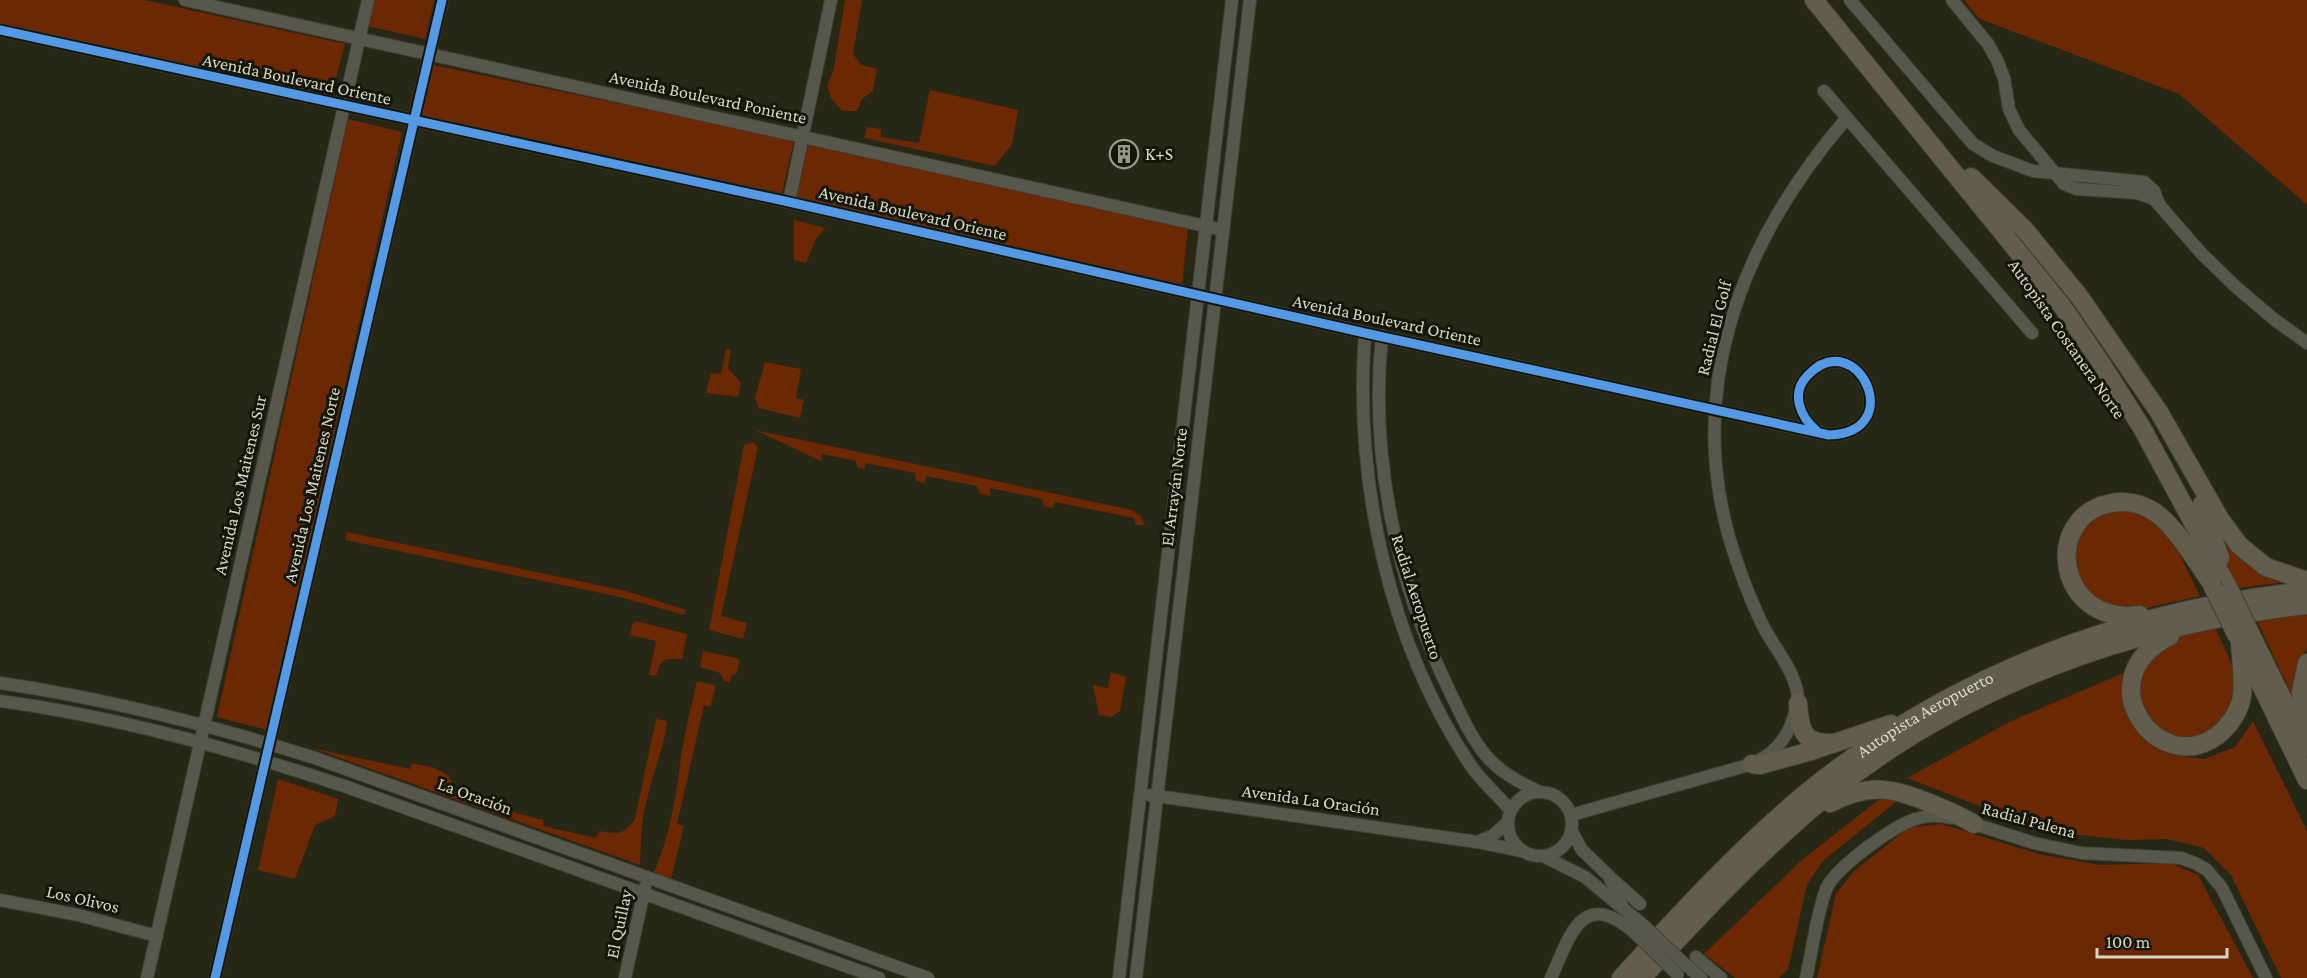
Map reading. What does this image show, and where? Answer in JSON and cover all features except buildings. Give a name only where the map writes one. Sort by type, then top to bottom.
[{"type":"highway","name":"Autopista Costanera Norte","points":[[1799,0],[2006,253],[2073,341],[2127,424],[2211,583],[2307,748]]},
{"type":"highway","name":"Autopista Costanera Norte","points":[[1814,0],[2038,274],[2101,363],[2142,428],[2230,591],[2243,638],[2307,780]]},
{"type":"highway","points":[[1925,136],[2009,214],[2056,265],[2097,320],[2159,412],[2220,519],[2239,545],[2266,567],[2307,581]]},
{"type":"highway","points":[[2144,390],[2205,510],[2230,591]]},
{"type":"highway","points":[[2183,611],[2123,616],[2100,611],[2085,602],[2071,581],[2066,560],[2070,540],[2079,522],[2090,512],[2109,503],[2129,502],[2143,506],[2157,514],[2175,532],[2211,583]]},
{"type":"highway","name":"Autopista Aeropuerto","points":[[1621,978],[1728,864],[1792,805],[1851,759],[1929,708],[1979,682],[2042,654],[2102,632],[2183,611],[2257,597],[2307,591]]},
{"type":"highway","name":"Autopista Aeropuerto","points":[[1642,978],[1737,877],[1804,815],[1893,749],[1941,720],[2044,670],[2109,646],[2199,623],[2307,605]]},
{"type":"highway","points":[[2199,623],[2154,644],[2135,668],[2131,687],[2135,711],[2147,729],[2159,739],[2176,744],[2200,743],[2216,737],[2228,727],[2239,706],[2242,692],[2243,638]]},
{"type":"highway","points":[[2307,663],[2302,681],[2301,702],[2307,748]]},
{"type":"highway","points":[[1798,703],[1799,723],[1804,733],[1813,740],[1831,743]]},
{"type":"highway","points":[[1752,764],[1760,765],[1811,751],[1929,708]]},
{"type":"highway","points":[[1804,815],[1855,792],[1876,788],[1906,793],[1974,824]]},
{"type":"street","name":"Avenida Boulevard Poniente","points":[[185,0],[1223,230]]},
{"type":"street","name":"Avenida Los Maitenes Sur","points":[[147,978],[368,0]]},
{"type":"street","name":"Avenida Los Maitenes Norte","points":[[215,978],[442,0]]},
{"type":"street","points":[[789,202],[831,0]]},
{"type":"street","name":"El Arrayán Norte","points":[[1119,978],[1232,0]]},
{"type":"street","name":"El Arrayán Norte","points":[[1136,978],[1250,0]]},
{"type":"street","points":[[1850,0],[1973,144],[2016,166],[2033,171],[2055,173]]},
{"type":"street","points":[[1952,0],[1988,44],[1997,60],[2004,78],[2008,109],[2019,130],[2064,184],[2074,189],[2137,193],[2154,199],[2228,280],[2275,320],[2307,343]]},
{"type":"street","name":"Avenida Boulevard Oriente","points":[[0,30],[344,107],[789,202],[1365,333],[1817,431]]},
{"type":"street","points":[[1824,91],[2032,333]]},
{"type":"street","name":"Radial El Golf","points":[[1798,703],[1793,678],[1753,604],[1730,541],[1718,481],[1715,408],[1724,345],[1736,303],[1754,258],[1789,193],[1817,153],[1846,119]]},
{"type":"street","name":"Radial Aeropuerto","points":[[1365,333],[1363,405],[1366,457],[1376,526],[1389,582],[1412,648],[1446,721],[1472,767],[1509,817]]},
{"type":"street","name":"Radial Aeropuerto","points":[[1382,336],[1380,407],[1384,466],[1396,541],[1420,621],[1446,684],[1478,745],[1502,771],[1521,784],[1538,791]]},
{"type":"street","points":[[1835,362],[1847,364],[1865,378],[1870,389],[1871,401],[1868,412],[1862,423],[1847,432],[1829,435],[1817,431],[1801,413],[1798,401],[1800,389],[1805,378],[1813,369],[1835,362]]},
{"type":"street","name":"La Oración","points":[[0,683],[90,698],[205,724],[270,744],[398,787],[928,978]]},
{"type":"street","name":"La Oración","points":[[0,701],[94,717],[201,742],[265,760],[344,786],[879,978]]},
{"type":"street","points":[[1571,815],[1752,764],[1768,755],[1784,739],[1798,703]]},
{"type":"street","points":[[1477,842],[1495,833],[1522,797],[1538,791],[1548,793],[1558,797],[1567,806],[1571,815],[1572,830],[1582,850],[1640,904]]},
{"type":"street","name":"Avenida La Oración","points":[[1140,794],[1477,842],[1522,851]]},
{"type":"street","name":"Radial Palena","points":[[1805,976],[1824,896],[1830,882],[1841,869],[1886,835],[1915,819],[1944,816],[2022,840],[2064,850],[2098,855],[2174,856],[2195,863],[2212,875],[2222,888],[2266,978]]},
{"type":"street","points":[[1509,817],[1511,840],[1522,851],[1530,855],[1543,856],[1568,867],[1585,877],[1631,915]]},
{"type":"street","points":[[1543,856],[1556,852],[1563,846],[1572,830]]},
{"type":"street","points":[[1609,876],[1618,898],[1640,930]]},
{"type":"street","name":"El Quillay","points":[[625,978],[647,877]]},
{"type":"street","name":"Los Olivos","points":[[0,900],[78,915],[157,936]]},
{"type":"street","points":[[1551,978],[1570,933],[1586,919],[1597,915],[1612,917],[1640,930],[1685,969],[1701,978]]},
{"type":"street","points":[[1685,969],[1721,978]]},
{"type":"shaded area","points":[[0,0],[145,0],[345,44],[331,97],[0,24]]},
{"type":"shaded area","points":[[373,0],[434,0],[425,39],[367,26]]},
{"type":"shaded area","points":[[845,0],[862,0],[853,54],[861,65],[877,69],[873,91],[862,99],[857,111],[842,111],[831,98],[827,86],[833,72]]},
{"type":"shaded area","points":[[1964,0],[2307,0],[2307,205],[2179,94],[1980,19]]},
{"type":"shaded area","points":[[433,65],[794,140],[782,193],[420,119]]},
{"type":"shaded area","points":[[930,90],[1018,110],[1012,144],[995,166],[864,138],[867,127],[881,129],[881,137],[919,143]]},
{"type":"shaded area","points":[[348,119],[402,132],[267,730],[217,717]]},
{"type":"shaded area","points":[[808,145],[1188,228],[1182,285],[797,197]]},
{"type":"shaded area","points":[[794,220],[825,228],[816,239],[806,263],[794,260]]},
{"type":"shaded area","points":[[726,349],[731,350],[728,368],[741,383],[738,397],[706,393],[711,373],[721,374]]},
{"type":"shaded area","points":[[765,362],[801,369],[796,398],[804,400],[800,418],[759,408],[755,398]]},
{"type":"shaded area","points":[[755,430],[1132,510],[1141,516],[1145,525],[1136,525],[1134,518],[1055,502],[1053,508],[1043,506],[1042,499],[990,488],[991,496],[980,494],[977,486],[926,476],[925,483],[916,481],[915,473],[866,463],[864,469],[858,468],[856,461],[822,454],[821,461]]},
{"type":"shaded area","points":[[753,442],[758,447],[721,616],[747,623],[743,639],[709,630],[744,445]]},
{"type":"shaded area","points":[[2204,498],[2287,582],[2238,588],[2224,559]]},
{"type":"shaded area","points":[[2108,508],[2145,512],[2172,539],[2200,596],[2133,611],[2095,605],[2070,569],[2077,530]]},
{"type":"shaded area","points":[[347,532],[626,591],[686,610],[684,615],[620,597],[345,540]]},
{"type":"shaded area","points":[[2307,613],[2307,648],[2302,658],[2293,697],[2256,619]]},
{"type":"shaded area","points":[[636,621],[687,634],[682,659],[668,659],[661,662],[656,676],[649,675],[656,641],[630,635],[632,625]]},
{"type":"shaded area","points":[[2215,627],[2236,674],[2231,718],[2187,743],[2146,723],[2141,716],[2138,669],[2176,637]]},
{"type":"shaded area","points":[[703,651],[736,658],[740,661],[736,674],[732,675],[730,682],[724,681],[720,673],[700,667]]},
{"type":"shaded area","points":[[2128,671],[2134,722],[2141,737],[2168,754],[2204,759],[2235,747],[2253,721],[2307,831],[2307,978],[2281,978],[2231,875],[2204,848],[2167,839],[2127,840],[2061,833],[1982,807],[1907,778],[2011,721]]},
{"type":"shaded area","points":[[1111,672],[1126,677],[1120,711],[1111,717],[1099,715],[1093,685],[1108,688]]},
{"type":"shaded area","points":[[697,681],[714,685],[715,691],[710,707],[704,705],[677,824],[684,826],[671,879],[654,872],[669,827]]},
{"type":"shaded area","points":[[656,719],[667,721],[645,807],[640,865],[312,748],[410,769],[412,763],[435,768],[448,775],[458,793],[474,802],[543,820],[543,826],[596,838],[599,831],[616,833],[623,831],[635,819]]},
{"type":"shaded area","points":[[278,779],[338,799],[335,816],[315,825],[295,879],[258,870]]},
{"type":"shaded area","points":[[1881,798],[1897,801],[1824,860],[1807,884],[1788,969],[1779,978],[1735,978],[1704,954],[1803,859]]},
{"type":"shaded area","points":[[1941,824],[2039,854],[2100,865],[2171,863],[2198,875],[2253,978],[1817,978],[1836,894],[1853,872],[1909,827]]},
{"type":"cycle path","points":[[215,978],[442,0]]},
{"type":"cycle path","points":[[0,30],[789,202],[1365,333],[1829,435],[1853,430],[1866,418],[1870,402],[1867,385],[1857,371],[1843,363],[1826,363],[1808,375],[1799,389],[1798,397],[1802,412],[1817,431]]},
{"type":"place","name":"K+S","points":[[1124,154]]}]
